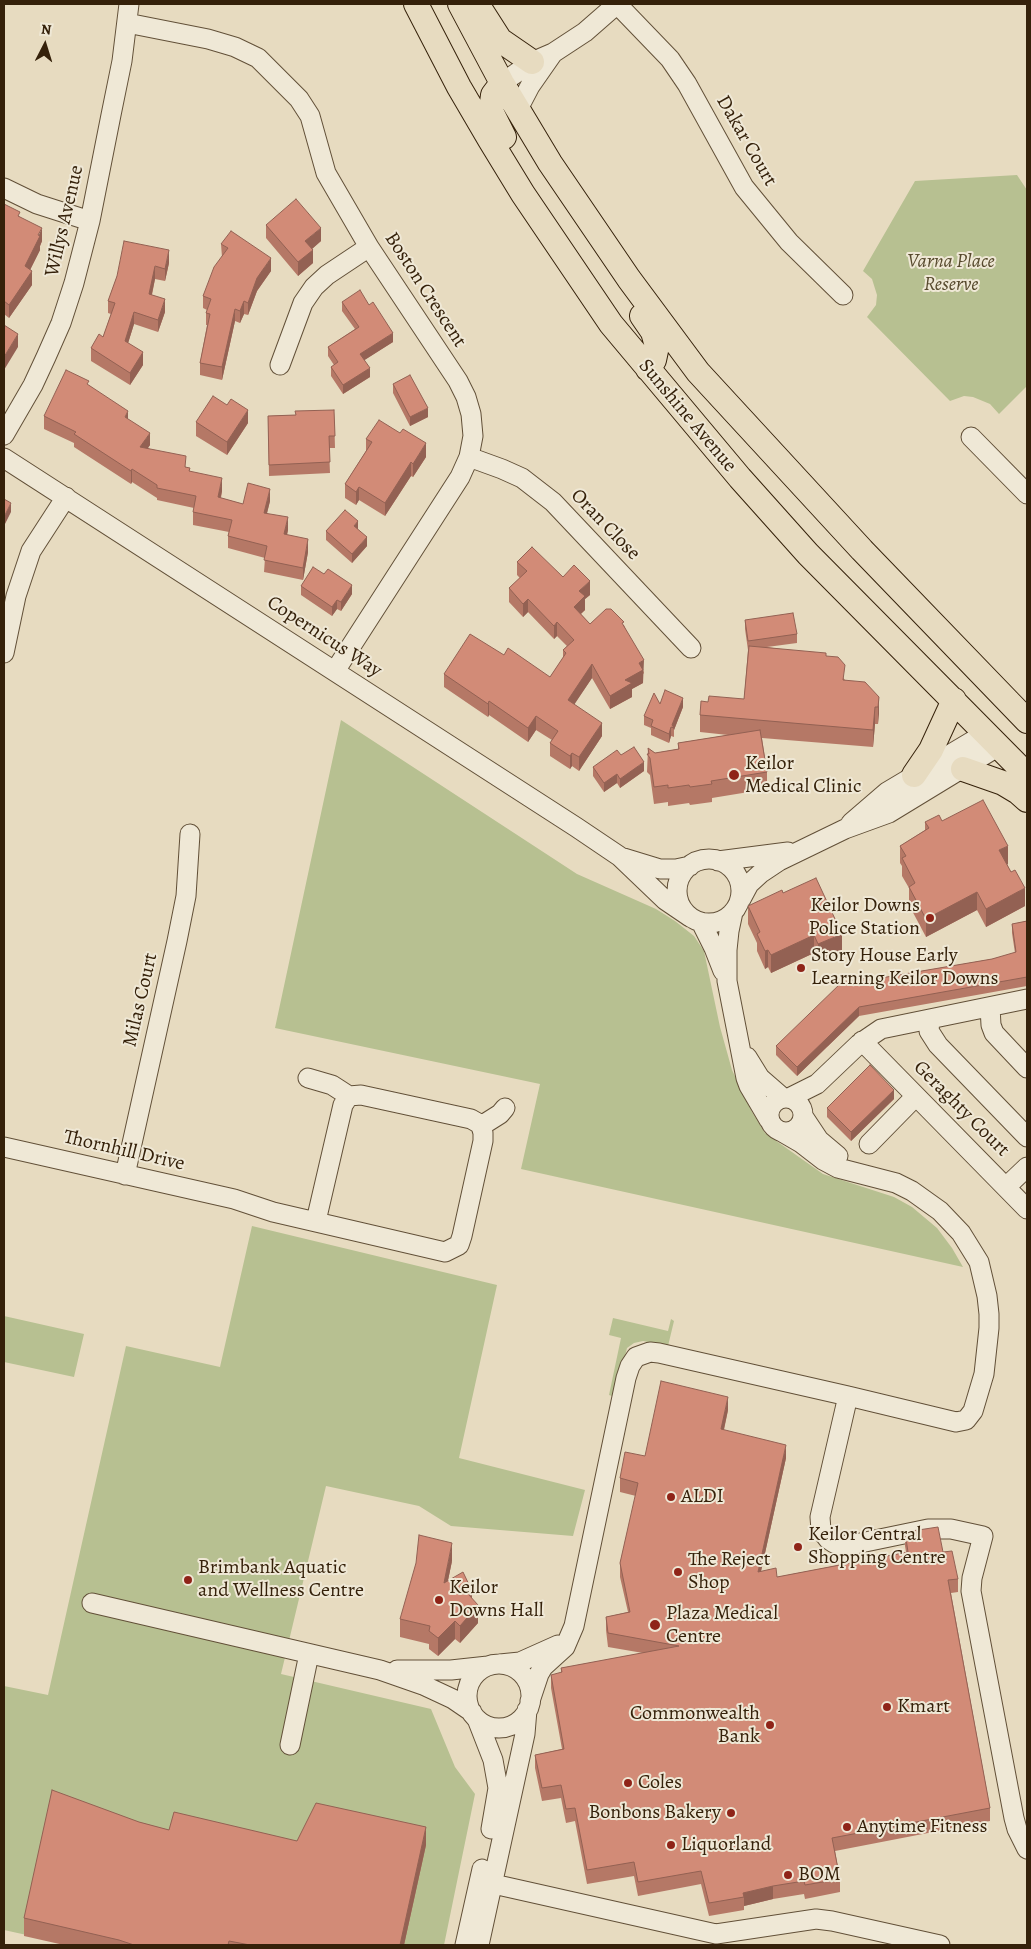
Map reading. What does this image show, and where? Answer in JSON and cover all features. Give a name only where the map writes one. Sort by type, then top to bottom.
[{"type":"main road","name":"Sunshine Avenue","points":[[416,4],[464,95],[523,194],[611,324],[740,478],[808,554],[1027,775]]},
{"type":"main road","name":"Sunshine Avenue","points":[[460,4],[502,83],[579,206],[629,279],[698,372],[862,550],[1025,719]]},
{"type":"main road","points":[[477,4],[500,40],[543,58]]},
{"type":"main road","points":[[502,83],[496,90],[491,103],[493,118],[541,199],[562,252]]},
{"type":"main road","points":[[579,206],[615,282],[654,332],[656,353],[648,369]]},
{"type":"main road","points":[[914,775],[934,743],[954,700]]},
{"type":"main road","points":[[993,740],[1012,734],[1025,719]]},
{"type":"main road","points":[[963,769],[1003,783],[1027,800]]},
{"type":"street","name":"Willys Avenue","points":[[4,435],[33,385],[61,323],[74,283],[90,221],[118,79],[129,4]]},
{"type":"street","points":[[502,83],[585,32],[617,4]]},
{"type":"street","name":"Dakar Court","points":[[617,4],[670,59],[687,84],[744,187],[789,242],[843,295]]},
{"type":"street","name":"Boston Crescent","points":[[127,23],[208,39],[235,47],[258,58],[283,81],[299,99],[310,116],[326,173],[370,247],[458,380],[466,397],[471,414],[473,436],[469,457],[449,495],[334,671]]},
{"type":"street","points":[[518,109],[543,58]]},
{"type":"street","points":[[4,188],[17,196],[44,207],[90,221]]},
{"type":"street","points":[[280,365],[303,303],[314,287],[327,275],[370,247]]},
{"type":"street","points":[[971,437],[1027,494]]},
{"type":"street","name":"Oran Close","points":[[469,457],[522,478],[553,502],[691,648]]},
{"type":"street","name":"Copernicus Way","points":[[4,458],[618,856],[665,900],[696,920]]},
{"type":"street","points":[[4,653],[16,596],[30,551],[66,497]]},
{"type":"street","points":[[696,920],[708,923],[722,921],[737,905],[749,884],[761,873],[797,851],[844,828],[889,813],[963,769],[993,740]]},
{"type":"street","points":[[844,828],[887,792],[914,775],[993,740]]},
{"type":"street","name":"Milas Court","points":[[126,1175],[186,896],[190,834]]},
{"type":"street","points":[[718,861],[797,851]]},
{"type":"street","name":"Copernicus Way","points":[[618,856],[660,869],[676,869],[690,866]]},
{"type":"street","points":[[92,1603],[380,1670],[422,1685],[453,1699],[474,1716],[492,1727],[508,1726],[516,1723],[529,1706],[539,1674],[543,1667],[565,1647],[574,1626],[626,1378],[630,1366],[636,1357],[650,1352],[659,1353],[949,1421],[966,1420],[974,1411],[980,1391],[990,1328],[987,1296],[979,1262],[951,1221],[926,1199],[896,1183],[866,1174],[850,1172],[830,1164],[776,1126],[749,1086],[727,981],[714,948],[696,920],[681,906],[677,892],[681,877],[690,866],[699,861],[709,859],[727,865],[739,880],[737,905],[729,931],[727,981]]},
{"type":"street","points":[[776,1126],[770,1109],[773,1104],[817,1084],[862,1041],[881,1029],[1027,999]]},
{"type":"street","points":[[990,1007],[991,1025],[994,1033],[1027,1068]]},
{"type":"street","points":[[930,1019],[929,1031],[938,1045],[1027,1138]]},
{"type":"street","name":"Geraghty Court","points":[[862,1041],[1027,1209]]},
{"type":"street","points":[[740,1042],[752,1067],[760,1078],[786,1098],[800,1105],[803,1115],[818,1140],[836,1155],[866,1174]]},
{"type":"street","points":[[308,1078],[332,1085],[349,1096],[360,1095],[471,1119],[481,1126],[500,1114],[505,1108]]},
{"type":"street","points":[[776,1126],[792,1132],[800,1126],[817,1084]]},
{"type":"street","points":[[316,1221],[343,1104],[349,1096]]},
{"type":"street","points":[[869,1144],[916,1096]]},
{"type":"street","name":"Thornhill Drive","points":[[4,1147],[234,1199],[273,1212],[446,1252],[453,1250],[459,1245],[462,1236],[483,1142],[481,1126]]},
{"type":"street","points":[[1006,1187],[1027,1168]]},
{"type":"street","points":[[848,1396],[820,1517],[821,1530],[834,1543],[846,1546],[928,1528],[950,1529],[982,1536],[972,1578],[971,1591],[1014,1818],[1027,1849]]},
{"type":"street","points":[[380,1670],[451,1670],[520,1662],[546,1652],[566,1641]]},
{"type":"street","points":[[290,1745],[310,1654]]},
{"type":"street","points":[[465,1945],[486,1882],[525,1734],[530,1692],[528,1682],[522,1675],[506,1665],[492,1665],[475,1675],[468,1689],[468,1705],[493,1760],[498,1788],[486,1882],[479,1945]]},
{"type":"street","points":[[486,1882],[716,1934],[816,1919],[887,1939],[940,1945]]},
{"type":"green space","name":"Varna Place Reserve","points":[[1017,175],[1027,190],[1027,386],[999,414],[990,404],[973,397],[964,396],[950,401],[867,317],[876,305],[877,295],[872,279],[863,271],[915,181]]},
{"type":"green space","points":[[341,720],[577,874],[656,909],[694,936],[704,951],[720,1027],[732,1070],[752,1112],[765,1133],[823,1174],[894,1197],[912,1207],[937,1228],[963,1267],[521,1169],[540,1084],[275,1028]]},
{"type":"green space","name":"Brimbank Aquatic and Wellness Centre","points":[[252,1226],[497,1285],[459,1458],[585,1490],[573,1536],[451,1526],[419,1506],[326,1486],[281,1674],[431,1709],[455,1767],[475,1794],[444,1945],[72,1945],[4,1930],[4,1686],[48,1695],[126,1346],[220,1367]]},
{"type":"green space","points":[[4,1316],[84,1334],[74,1377],[4,1362]]},
{"type":"green space","points":[[613,1318],[668,1331],[671,1319],[674,1321],[668,1346],[643,1341],[634,1343],[627,1348],[615,1397],[609,1395],[621,1338],[609,1335]]},
{"type":"building","points":[[296,199],[321,228],[305,241],[313,250],[298,262],[266,225]]},
{"type":"building","points":[[4,204],[20,212],[18,216],[42,228],[25,266],[32,271],[9,305],[4,301]]},
{"type":"building","points":[[231,231],[271,258],[257,278],[248,303],[244,301],[240,311],[235,309],[222,367],[200,363],[210,314],[206,313],[211,299],[203,296],[214,267],[228,248],[221,244]]},
{"type":"building","points":[[124,241],[169,250],[165,269],[155,266],[149,294],[165,299],[158,320],[134,312],[125,341],[143,352],[130,373],[91,348],[99,334],[103,337],[115,303],[108,301],[117,276]]},
{"type":"building","points":[[360,290],[369,305],[373,302],[393,333],[360,354],[370,368],[343,385],[331,367],[338,362],[328,347],[359,327],[342,302]]},
{"type":"building","points":[[4,325],[18,334],[4,357]]},
{"type":"building","points":[[66,370],[89,381],[87,384],[128,411],[125,417],[150,433],[140,447],[186,456],[185,467],[190,468],[189,471],[222,478],[218,497],[243,504],[248,483],[270,489],[264,513],[288,517],[284,534],[308,539],[303,568],[264,560],[267,546],[228,536],[232,520],[193,512],[196,496],[157,488],[157,485],[132,469],[131,471],[74,434],[76,432],[44,416]]},
{"type":"building","points":[[410,375],[428,408],[410,417],[393,384]]},
{"type":"building","points":[[213,396],[227,405],[231,399],[248,410],[227,442],[196,422]]},
{"type":"building","points":[[334,410],[335,436],[329,436],[330,462],[269,465],[268,416],[296,415],[295,411]]},
{"type":"building","points":[[379,420],[400,433],[403,429],[426,443],[413,464],[411,462],[385,503],[359,487],[356,492],[345,484],[372,442],[366,439]]},
{"type":"building","points":[[4,499],[11,503],[4,517]]},
{"type":"building","points":[[345,510],[358,521],[354,526],[367,537],[352,554],[326,531]]},
{"type":"building","points":[[532,547],[563,577],[574,565],[590,581],[579,591],[585,596],[574,607],[590,624],[606,609],[611,609],[624,622],[622,623],[644,660],[639,663],[643,670],[625,680],[632,683],[610,696],[592,664],[568,700],[602,723],[579,757],[572,753],[570,756],[550,743],[558,731],[536,716],[528,728],[489,701],[488,704],[444,674],[470,634],[504,655],[508,648],[550,677],[566,653],[563,650],[574,640],[557,622],[554,626],[528,599],[523,604],[509,588],[527,571],[517,562]]},
{"type":"building","points":[[313,567],[324,574],[328,569],[352,585],[341,602],[337,600],[332,607],[301,586]]},
{"type":"building","points":[[793,613],[797,634],[748,641],[745,620]]},
{"type":"building","points":[[749,646],[826,653],[826,656],[838,657],[845,665],[843,680],[865,682],[879,697],[878,707],[875,707],[873,730],[700,715],[701,701],[708,702],[709,696],[744,699]]},
{"type":"building","points":[[665,690],[683,698],[672,725],[674,728],[671,727],[669,734],[651,726],[653,720],[644,716],[654,693],[660,704]]},
{"type":"building","points":[[760,730],[767,772],[711,781],[712,784],[690,787],[689,785],[668,788],[668,785],[654,787],[650,758],[647,754],[649,754],[648,748],[655,753],[679,749],[678,743]]},
{"type":"building","points":[[634,747],[644,762],[620,779],[617,774],[604,783],[593,767],[617,750],[621,755]]},
{"type":"building","points":[[983,800],[1008,846],[999,850],[1011,872],[1015,870],[1025,888],[986,909],[977,892],[926,919],[909,887],[915,883],[902,858],[906,856],[900,846],[929,828],[925,822],[939,815],[942,821]]},
{"type":"building","points":[[816,878],[842,934],[818,944],[814,935],[771,955],[768,950],[765,951],[757,934],[760,932],[748,906],[782,890],[783,893]]},
{"type":"building","points":[[1027,921],[1027,977],[859,1007],[797,1067],[776,1046],[842,982],[866,978],[875,979],[992,959],[1016,952],[1012,924]]},
{"type":"building","points":[[870,1065],[894,1090],[851,1132],[827,1108]]},
{"type":"building","points":[[661,1381],[728,1397],[721,1429],[786,1445],[758,1572],[776,1568],[777,1577],[908,1552],[905,1532],[938,1527],[943,1552],[952,1551],[958,1579],[948,1580],[990,1808],[832,1838],[840,1879],[805,1885],[804,1881],[773,1886],[743,1893],[744,1897],[709,1903],[701,1871],[638,1882],[634,1862],[587,1870],[575,1808],[566,1809],[561,1785],[542,1788],[535,1755],[564,1749],[551,1675],[562,1672],[561,1668],[679,1646],[608,1633],[606,1617],[630,1612],[620,1563],[638,1483],[620,1478],[625,1452],[645,1456]]},
{"type":"building","name":"Keilor Downs Hall","points":[[419,1535],[452,1543],[444,1583],[463,1572],[472,1591],[469,1595],[478,1605],[460,1626],[455,1621],[438,1638],[429,1631],[430,1626],[400,1619],[416,1563]]},
{"type":"building","points":[[52,1790],[139,1822],[169,1830],[174,1812],[297,1841],[316,1803],[426,1827],[400,1945],[250,1945],[229,1941],[228,1945],[134,1945],[24,1918]]},
{"type":"place","name":"Keilor Medical Clinic","points":[[734,775]]},
{"type":"place","name":"Keilor Downs Police Station","points":[[930,918]]},
{"type":"place","name":"Story House Early Learning Keilor Downs","points":[[801,968]]},
{"type":"place","name":"ALDI","points":[[671,1497]]},
{"type":"place","name":"Keilor Central Shopping Centre","points":[[798,1547]]},
{"type":"place","name":"The Reject Shop","points":[[678,1572]]},
{"type":"place","name":"Brimbank Aquatic and Wellness Centre","points":[[188,1580]]},
{"type":"place","name":"Keilor Downs Hall","points":[[439,1600]]},
{"type":"place","name":"Plaza Medical Centre","points":[[655,1625]]},
{"type":"place","name":"Kmart","points":[[887,1707]]},
{"type":"place","name":"Commonwealth Bank","points":[[770,1725]]},
{"type":"place","name":"Coles","points":[[628,1783]]},
{"type":"place","name":"Bonbons Bakery","points":[[731,1813]]},
{"type":"place","name":"Anytime Fitness","points":[[847,1827]]},
{"type":"place","name":"Liquorland","points":[[671,1845]]},
{"type":"place","name":"BOM","points":[[788,1875]]}]
